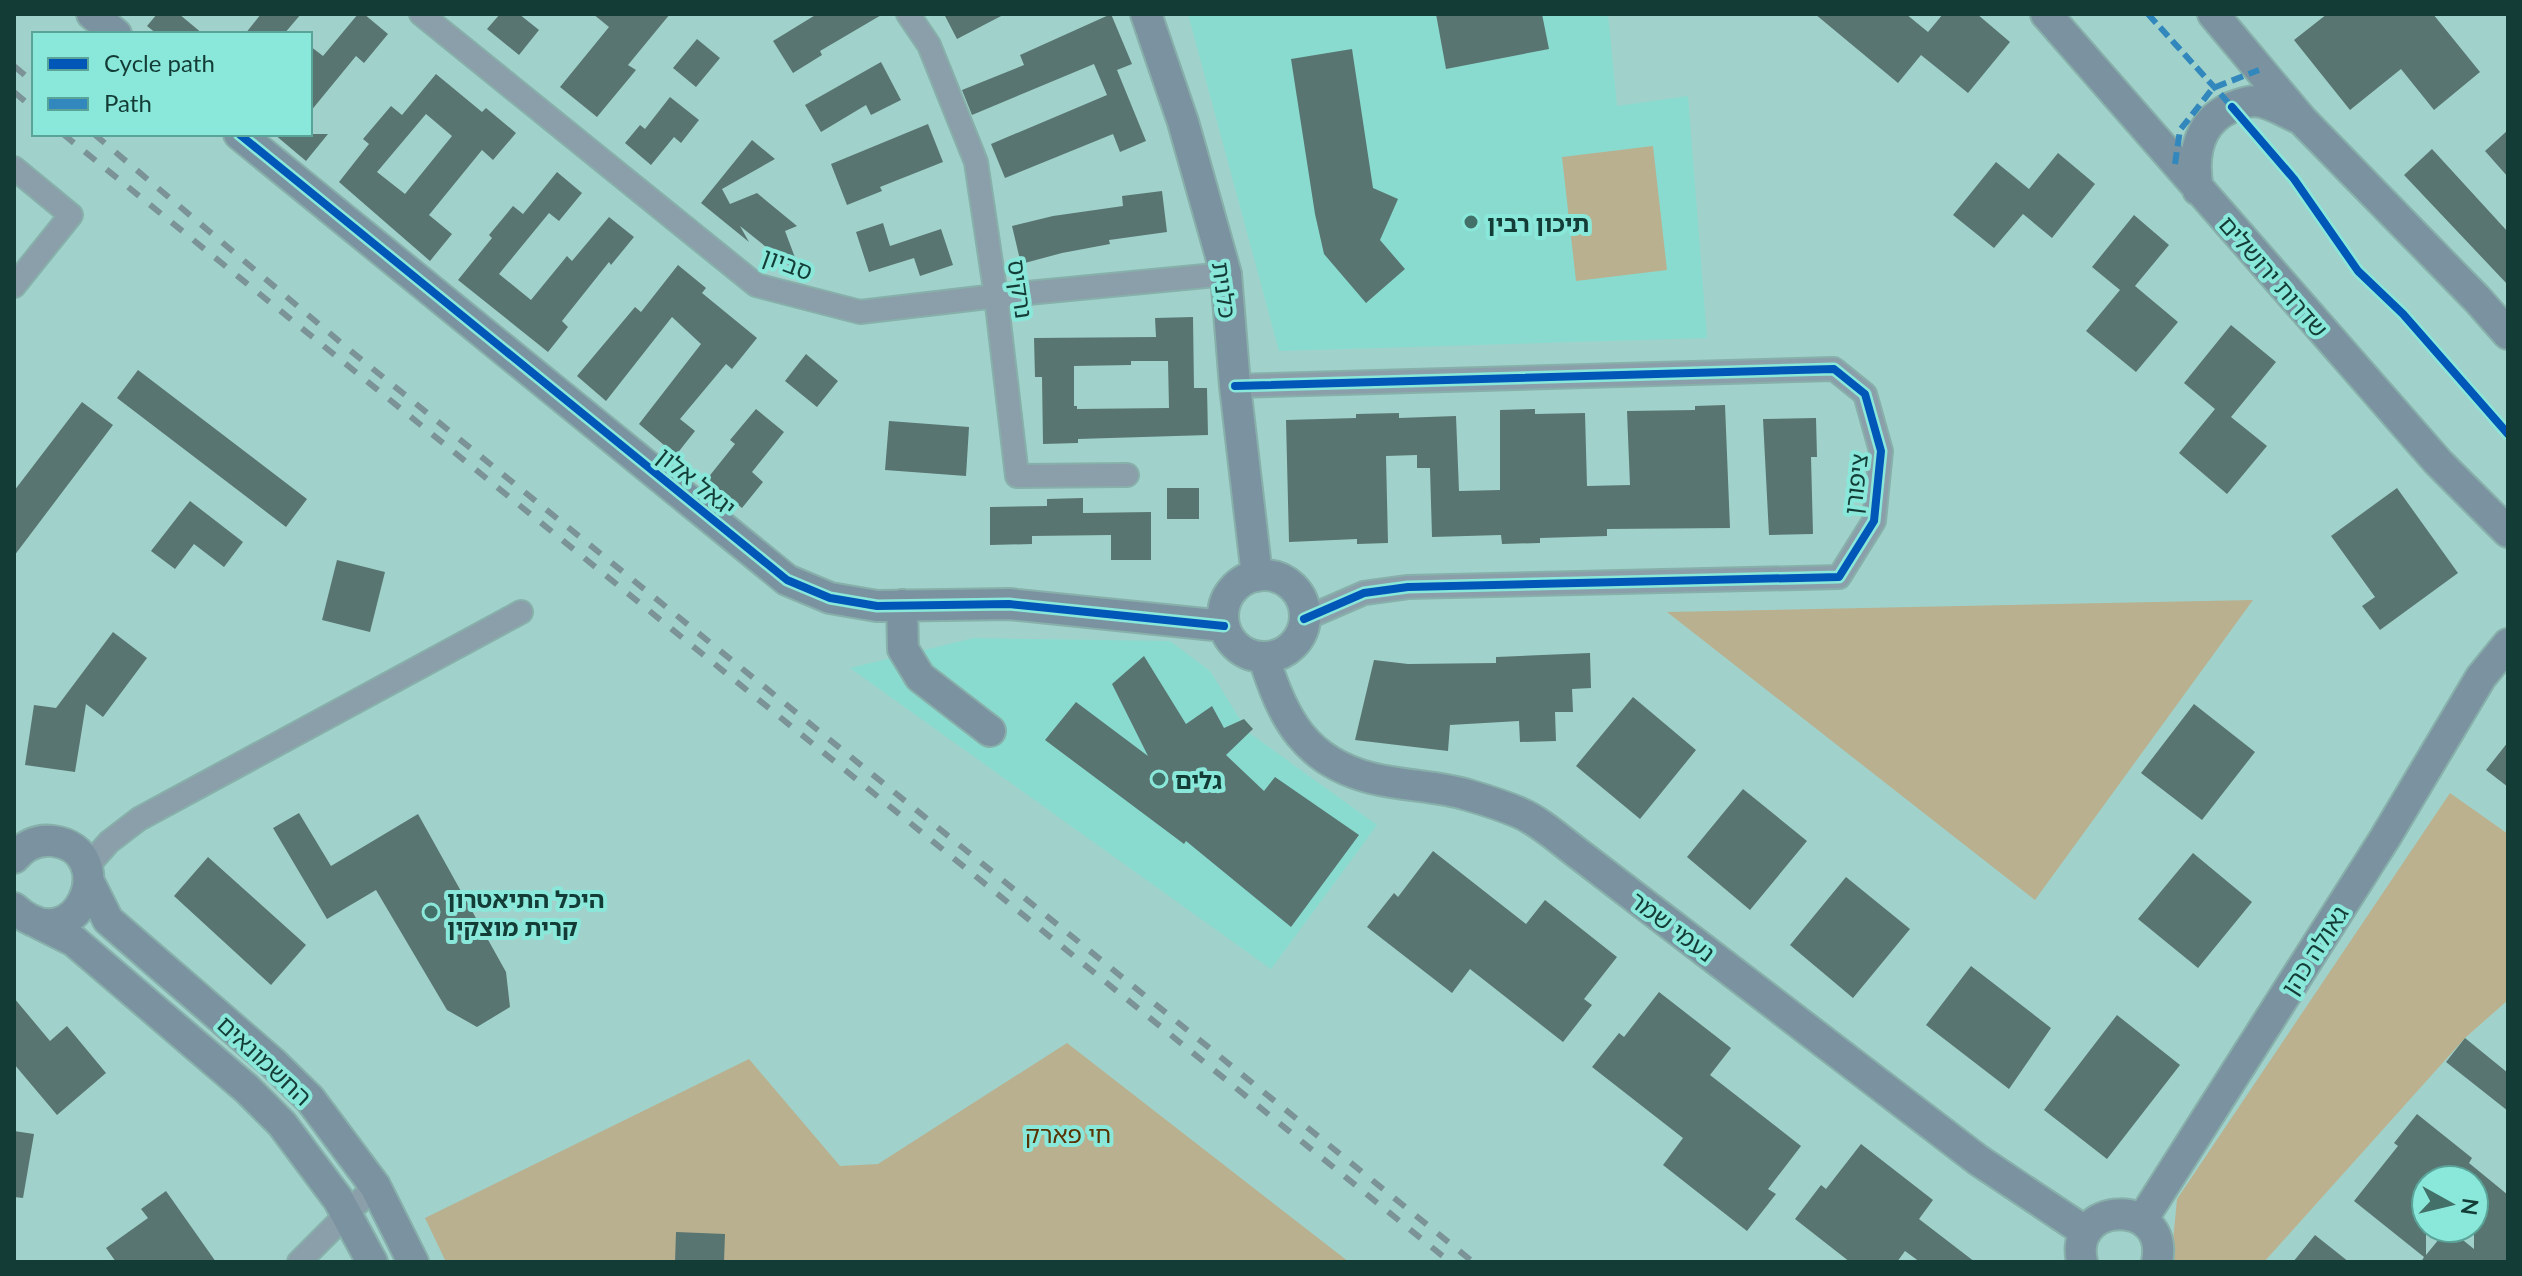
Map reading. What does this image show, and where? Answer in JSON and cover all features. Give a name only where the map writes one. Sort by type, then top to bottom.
[{"type":"street","points":[[92,14],[114,32]]},
{"type":"street","name":"סביון","points":[[421,14],[756,285],[860,312],[1226,274]]},
{"type":"street","name":"נרקיס","points":[[908,14],[929,45],[976,162],[996,296],[1017,476],[1127,475]]},
{"type":"street","name":"כלנית","points":[[1146,14],[1183,122],[1226,274],[1235,386],[1257,576]]},
{"type":"street","name":"שדרות ירושלים","points":[[2046,14],[2438,462],[2505,532]]},
{"type":"street","points":[[2213,14],[2302,120],[2508,334]]},
{"type":"street","points":[[2198,190],[2194,167],[2198,147],[2205,127],[2220,113],[2249,101],[2257,101],[2273,105],[2302,120]]},
{"type":"street","name":"יגאל אלון","points":[[241,136],[787,580],[830,598],[877,606],[1009,604],[1224,626]]},
{"type":"street","points":[[14,168],[71,215],[14,286]]},
{"type":"street","name":"ציפורן","points":[[1235,386],[1834,369],[1865,394],[1881,451],[1874,521],[1839,577],[1408,587],[1364,593],[1304,619]]},
{"type":"street","points":[[1270,576],[1293,587],[1301,599],[1304,619],[1299,638],[1290,648],[1264,658],[1239,649],[1224,626],[1223,613],[1226,600],[1244,580],[1270,576]]},
{"type":"street","points":[[902,605],[903,649],[920,677],[990,731]]},
{"type":"street","points":[[26,916],[63,922],[82,906],[88,874],[109,842],[139,819],[521,612]]},
{"type":"street","name":"גאולה כהן","points":[[2142,1220],[2495,671],[2508,644]]},
{"type":"street","name":"נעמי שמר","points":[[1264,658],[1276,697],[1291,723],[1310,747],[1338,767],[1371,778],[1465,794],[1523,814],[1978,1160],[2086,1232]]},
{"type":"street","points":[[14,858],[30,844],[28,836],[56,841],[69,846],[79,855],[88,874]]},
{"type":"street","name":"החשמונאים","points":[[88,874],[108,920],[272,1062],[310,1099],[375,1186],[400,1255]]},
{"type":"street","name":"החשמונאים","points":[[26,916],[74,941],[247,1089],[297,1142],[347,1214],[372,1262]]},
{"type":"street","points":[[299,1262],[375,1186]]},
{"type":"street","points":[[2082,1262],[2081,1244],[2094,1222],[2105,1216],[2130,1214],[2142,1220],[2157,1240],[2157,1262]]},
{"type":"shaded area","name":"תיכון רבין","points":[[1188,14],[1608,14],[1617,106],[1688,96],[1707,338],[1279,351]]},
{"type":"shaded area","name":"גלים","points":[[974,638],[1170,641],[1210,671],[1248,732],[1377,825],[1271,969],[850,668]]},
{"type":"shaded area","points":[[2450,793],[2508,834],[2508,1000],[2465,1038],[2264,1262],[2171,1262],[2177,1199]]},
{"type":"green space","points":[[1653,146],[1667,270],[1576,281],[1562,157]]},
{"type":"green space","points":[[2253,600],[2035,900],[1667,612]]},
{"type":"green space","name":"חי פארק","points":[[1067,1043],[1349,1262],[446,1262],[425,1218],[749,1059],[840,1166],[878,1164]]},
{"type":"building","points":[[157,14],[179,14],[201,32],[154,32],[147,26]]},
{"type":"building","points":[[261,14],[301,14],[286,32],[247,32]]},
{"type":"building","points":[[358,14],[364,14],[388,34],[364,63],[356,56],[312,110],[312,48],[323,56]]},
{"type":"building","points":[[500,14],[519,14],[539,30],[519,55],[487,29]]},
{"type":"building","points":[[593,14],[670,14],[628,65],[636,70],[597,117],[560,87],[609,27]]},
{"type":"building","points":[[817,14],[883,14],[820,51],[822,55],[793,73],[773,41]]},
{"type":"building","points":[[944,14],[1005,14],[957,39]]},
{"type":"building","points":[[1111,14],[1132,64],[1117,70],[1146,141],[1120,152],[1113,134],[1005,178],[991,144],[1107,95],[1094,64],[972,115],[962,90],[1024,65],[1020,55]]},
{"type":"building","points":[[1436,14],[1542,14],[1549,49],[1446,69]]},
{"type":"building","points":[[1815,14],[1906,14],[1928,32],[1943,14],[1977,14],[2010,42],[1968,93],[1921,55],[1898,83]]},
{"type":"building","points":[[2327,14],[2433,14],[2480,72],[2434,110],[2401,69],[2350,110],[2294,40]]},
{"type":"building","points":[[697,39],[720,58],[696,87],[673,68]]},
{"type":"building","points":[[1352,49],[1373,188],[1398,199],[1380,240],[1405,269],[1366,303],[1324,254],[1291,59]]},
{"type":"building","points":[[881,62],[901,100],[871,115],[866,105],[821,132],[805,105]]},
{"type":"building","points":[[436,74],[482,112],[486,108],[516,133],[493,160],[482,150],[429,215],[452,234],[430,261],[339,182],[369,144],[363,139],[391,106],[402,115]],"holes":[[[426,114],[452,136],[405,194],[377,172]]]},
{"type":"building","points":[[670,97],[699,120],[681,143],[674,137],[651,165],[625,143],[640,125],[645,129]]},
{"type":"building","points":[[928,124],[943,162],[880,187],[882,191],[847,205],[831,164]]},
{"type":"building","points":[[2508,130],[2508,177],[2485,151]]},
{"type":"building","points":[[328,134],[306,161],[276,136]]},
{"type":"building","points":[[752,140],[775,159],[722,189],[730,204],[757,193],[797,226],[785,231],[802,276],[740,226],[749,242],[701,203]]},
{"type":"building","points":[[2432,149],[2508,232],[2508,285],[2404,175]]},
{"type":"building","points":[[2058,153],[2095,184],[2052,238],[2023,214],[1994,248],[1953,215],[1996,162],[2029,189]]},
{"type":"building","points":[[557,172],[582,193],[559,221],[549,213],[499,274],[531,300],[567,256],[572,261],[609,217],[634,237],[611,265],[609,262],[562,321],[568,327],[548,352],[458,280],[513,206],[523,214]]},
{"type":"building","points":[[1162,191],[1167,232],[1109,240],[1110,244],[1021,264],[1012,226],[1053,216],[1123,206],[1122,196]]},
{"type":"building","points":[[2134,215],[2169,245],[2135,286],[2178,322],[2136,372],[2086,331],[2120,290],[2092,267]]},
{"type":"building","points":[[883,223],[890,246],[941,229],[953,265],[920,276],[914,258],[869,272],[856,232]]},
{"type":"building","points":[[678,265],[706,288],[702,293],[757,338],[732,369],[726,364],[680,419],[695,431],[676,455],[639,424],[701,344],[672,317],[606,401],[577,376],[635,307],[641,312]]},
{"type":"building","points":[[1193,317],[1194,388],[1207,388],[1208,435],[1078,439],[1078,443],[1043,444],[1042,377],[1035,377],[1034,338],[1156,337],[1155,318]],"holes":[[[1168,361],[1169,408],[1077,409],[1074,406],[1074,366]]]},
{"type":"building","points":[[2231,325],[2276,362],[2231,417],[2267,446],[2227,494],[2179,453],[2215,409],[2184,383]]},
{"type":"building","points":[[806,354],[838,381],[817,407],[785,381]]},
{"type":"building","points":[[138,370],[307,499],[286,527],[117,398]]},
{"type":"building","points":[[82,402],[113,425],[14,556],[14,491]]},
{"type":"building","points":[[1725,405],[1730,528],[1607,529],[1607,536],[1540,538],[1540,543],[1502,544],[1501,535],[1432,537],[1430,468],[1417,468],[1417,455],[1386,456],[1388,543],[1357,544],[1357,539],[1289,542],[1286,420],[1356,418],[1356,414],[1399,413],[1399,418],[1456,416],[1459,491],[1500,490],[1500,410],[1535,409],[1535,414],[1585,413],[1587,486],[1630,485],[1627,411],[1695,410],[1695,406]]},
{"type":"building","points":[[756,409],[784,432],[752,472],[763,482],[742,508],[707,479],[735,444],[730,440]]},
{"type":"building","points":[[1816,418],[1817,457],[1811,457],[1813,534],[1769,535],[1763,419]]},
{"type":"building","points":[[889,421],[969,427],[966,476],[885,470]]},
{"type":"building","points":[[1167,488],[1199,488],[1199,519],[1167,519]]},
{"type":"building","points":[[2397,488],[2458,573],[2380,630],[2362,606],[2375,597],[2331,536]]},
{"type":"building","points":[[1083,498],[1083,513],[1151,512],[1151,560],[1111,560],[1111,535],[1032,536],[1032,544],[990,545],[990,507],[1047,506],[1047,499]]},
{"type":"building","points":[[190,501],[243,542],[224,567],[194,544],[175,569],[151,551]]},
{"type":"building","points":[[337,560],[385,572],[370,632],[322,620]]},
{"type":"building","points":[[113,632],[147,658],[103,717],[86,704],[75,772],[25,765],[34,705],[56,708]]},
{"type":"building","points":[[1590,653],[1591,688],[1572,689],[1573,712],[1555,712],[1556,741],[1520,742],[1519,721],[1450,725],[1448,751],[1355,740],[1374,660],[1408,664],[1496,663],[1496,657]]},
{"type":"building","points":[[1144,656],[1186,724],[1212,706],[1224,728],[1244,719],[1253,729],[1226,755],[1264,791],[1275,777],[1359,835],[1291,927],[1186,841],[1184,844],[1045,740],[1076,702],[1148,756],[1112,684]]},
{"type":"building","points":[[1633,697],[1696,750],[1640,819],[1576,766]]},
{"type":"building","points":[[2194,704],[2255,752],[2202,820],[2141,773]]},
{"type":"building","points":[[2508,742],[2508,787],[2486,770]]},
{"type":"building","points":[[1743,789],[1807,841],[1750,910],[1687,857]]},
{"type":"building","name":"היכל התיאטרון קרית מוצקין","points":[[299,813],[331,866],[418,814],[506,972],[510,1007],[477,1027],[447,1010],[376,890],[327,919],[273,828]]},
{"type":"building","points":[[1433,851],[1526,924],[1545,900],[1617,957],[1584,999],[1592,1005],[1563,1042],[1470,969],[1452,993],[1367,927],[1394,893],[1398,897]]},
{"type":"building","points":[[2193,853],[2252,902],[2198,968],[2138,919]]},
{"type":"building","points":[[208,857],[306,945],[271,985],[174,896]]},
{"type":"building","points":[[1846,877],[1910,929],[1853,998],[1790,945]]},
{"type":"building","points":[[1971,966],[2051,1028],[2009,1089],[1926,1025]]},
{"type":"building","points":[[1659,992],[1731,1048],[1710,1075],[1801,1146],[1768,1189],[1776,1194],[1747,1231],[1663,1165],[1683,1138],[1592,1067],[1619,1033],[1624,1037]]},
{"type":"building","points":[[14,998],[50,1041],[67,1026],[106,1073],[57,1115],[14,1064]]},
{"type":"building","points":[[2117,1015],[2180,1065],[2107,1159],[2044,1110]]},
{"type":"building","points":[[2465,1038],[2508,1073],[2508,1111],[2446,1062]]},
{"type":"building","points":[[2417,1114],[2472,1158],[2470,1164],[2410,1164],[2410,1244],[2426,1244],[2426,1255],[2435,1244],[2468,1244],[2474,1249],[2474,1244],[2490,1244],[2490,1180],[2508,1195],[2508,1262],[2421,1262],[2424,1257],[2354,1201],[2398,1146],[2394,1143]]},
{"type":"building","points":[[14,1131],[34,1134],[23,1198],[14,1197]]},
{"type":"building","points":[[1861,1144],[1933,1200],[1919,1219],[1975,1262],[1920,1262],[1905,1251],[1897,1262],[1850,1262],[1795,1219],[1821,1185],[1826,1189]]},
{"type":"building","points":[[166,1191],[216,1262],[116,1262],[106,1248],[148,1218],[141,1209]]},
{"type":"building","points":[[676,1232],[725,1234],[724,1262],[675,1262]]},
{"type":"building","points":[[2315,1235],[2349,1262],[2293,1262]]},
{"type":"railway","points":[[14,66],[32,81]]},
{"type":"railway","points":[[14,92],[32,107]]},
{"type":"railway","points":[[65,136],[1450,1262]]},
{"type":"railway","points":[[96,136],[346,347],[1473,1262]]},
{"type":"marked path","points":[[2148,14],[2235,110]]},
{"type":"marked path","points":[[2175,164],[2180,130],[2213,88],[2259,70]]},
{"type":"cycle path","points":[[2232,107],[2294,179],[2358,271],[2403,314],[2508,434]]},
{"type":"cycle path","points":[[241,136],[787,580],[830,598],[877,606],[1009,604],[1224,626]]},
{"type":"cycle path","points":[[1235,386],[1834,369],[1865,394],[1881,451],[1874,521],[1839,577],[1408,587],[1364,593],[1304,619]]},
{"type":"place","name":"תיכון רבין","points":[[1471,222]]},
{"type":"place","name":"גלים","points":[[1159,779]]},
{"type":"place","name":"היכל התיאטרון קרית מוצקין","points":[[431,912]]}]
